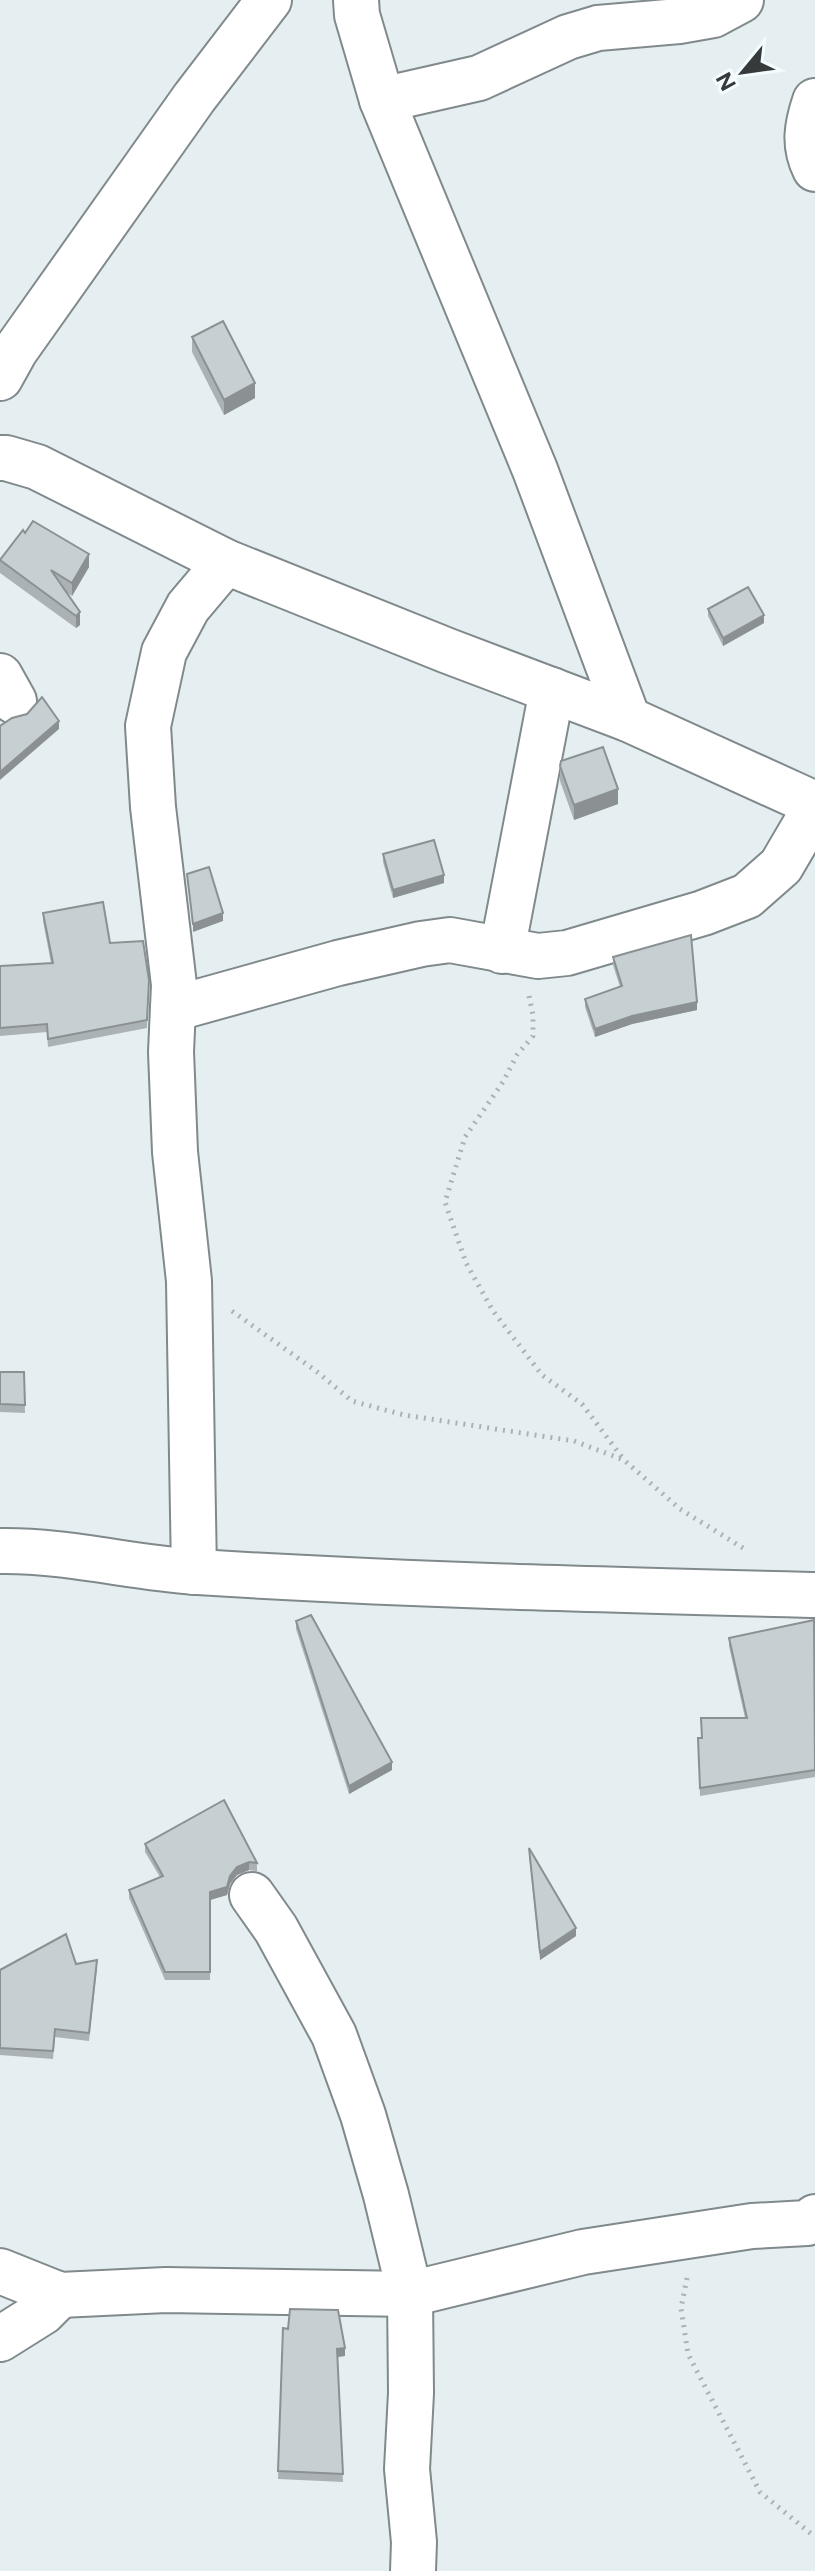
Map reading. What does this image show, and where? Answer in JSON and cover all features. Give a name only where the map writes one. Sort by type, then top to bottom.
[{"type":"street","points":[[0,378],[15,351],[194,98],[269,0]]},
{"type":"street","points":[[356,0],[357,15],[382,100],[535,470],[628,719]]},
{"type":"street","points":[[382,100],[479,78],[568,37],[598,28],[665,23],[713,15],[741,0]]},
{"type":"street","points":[[814,165],[806,142],[815,101]]},
{"type":"street","points":[[0,458],[37,467],[226,562],[628,719],[815,806],[781,866],[747,896],[703,913],[567,953],[538,956],[450,940],[421,944],[338,963],[173,1009]]},
{"type":"street","points":[[194,1572],[189,1281],[175,1152],[171,1052],[174,985],[153,807],[148,726],[164,652],[188,607],[226,562]]},
{"type":"street","points":[[502,951],[552,690]]},
{"type":"street","points":[[0,1551],[31,1550],[194,1572],[815,1595]]},
{"type":"street","points":[[252,1895],[276,1929],[334,2035],[363,2115],[410,2294],[411,2393],[407,2469],[414,2542],[413,2571]]},
{"type":"street","points":[[0,2271],[60,2295],[166,2290],[410,2294],[583,2252],[752,2226],[807,2223],[815,2217]]},
{"type":"street","points":[[0,2339],[43,2312],[60,2295]]},
{"type":"path","points":[[502,951],[526,987],[533,1015],[533,1036],[517,1055],[503,1082],[465,1137],[445,1202],[466,1263],[493,1311],[542,1375],[582,1404],[624,1460],[680,1509],[745,1550]]},
{"type":"path","points":[[189,1281],[316,1371],[352,1401],[404,1415],[574,1441],[624,1460]]},
{"type":"path","points":[[694,2234],[681,2308],[688,2354],[760,2492],[815,2537]]},
{"type":"building","points":[[223,321],[255,383],[224,400],[192,337]]},
{"type":"building","points":[[33,521],[89,554],[72,583],[51,570],[80,612],[76,616],[0,560]]},
{"type":"building","points":[[748,587],[764,615],[723,638],[708,609]]},
{"type":"building","points":[[42,697],[59,721],[0,772],[0,726],[12,718],[27,714]]},
{"type":"building","points":[[603,747],[618,789],[574,805],[561,761]]},
{"type":"building","points":[[434,840],[444,875],[393,890],[383,854]]},
{"type":"building","points":[[209,867],[223,913],[193,924],[187,874]]},
{"type":"building","points":[[103,902],[110,943],[143,941],[149,980],[147,1020],[48,1039],[47,1024],[0,1028],[0,966],[53,963],[43,913]]},
{"type":"building","points":[[691,935],[697,1002],[632,1016],[595,1029],[585,999],[622,986],[613,957]]},
{"type":"building","points":[[0,1372],[24,1372],[25,1405],[0,1404]]},
{"type":"building","points":[[311,1615],[392,1762],[349,1786],[296,1621]]},
{"type":"building","points":[[814,1620],[815,1770],[700,1788],[698,1738],[702,1738],[701,1718],[747,1718],[729,1638]]},
{"type":"building","points":[[224,1800],[257,1863],[249,1862],[237,1867],[227,1887],[210,1892],[210,1972],[165,1972],[129,1890],[163,1876],[145,1844]]},
{"type":"building","points":[[529,1848],[576,1928],[540,1952]]},
{"type":"building","points":[[66,1934],[76,1964],[97,1960],[89,2033],[55,2029],[53,2051],[0,2048],[0,1970]]},
{"type":"building","points":[[290,2309],[338,2310],[345,2348],[337,2349],[343,2474],[278,2471],[283,2328],[288,2329]]}]
